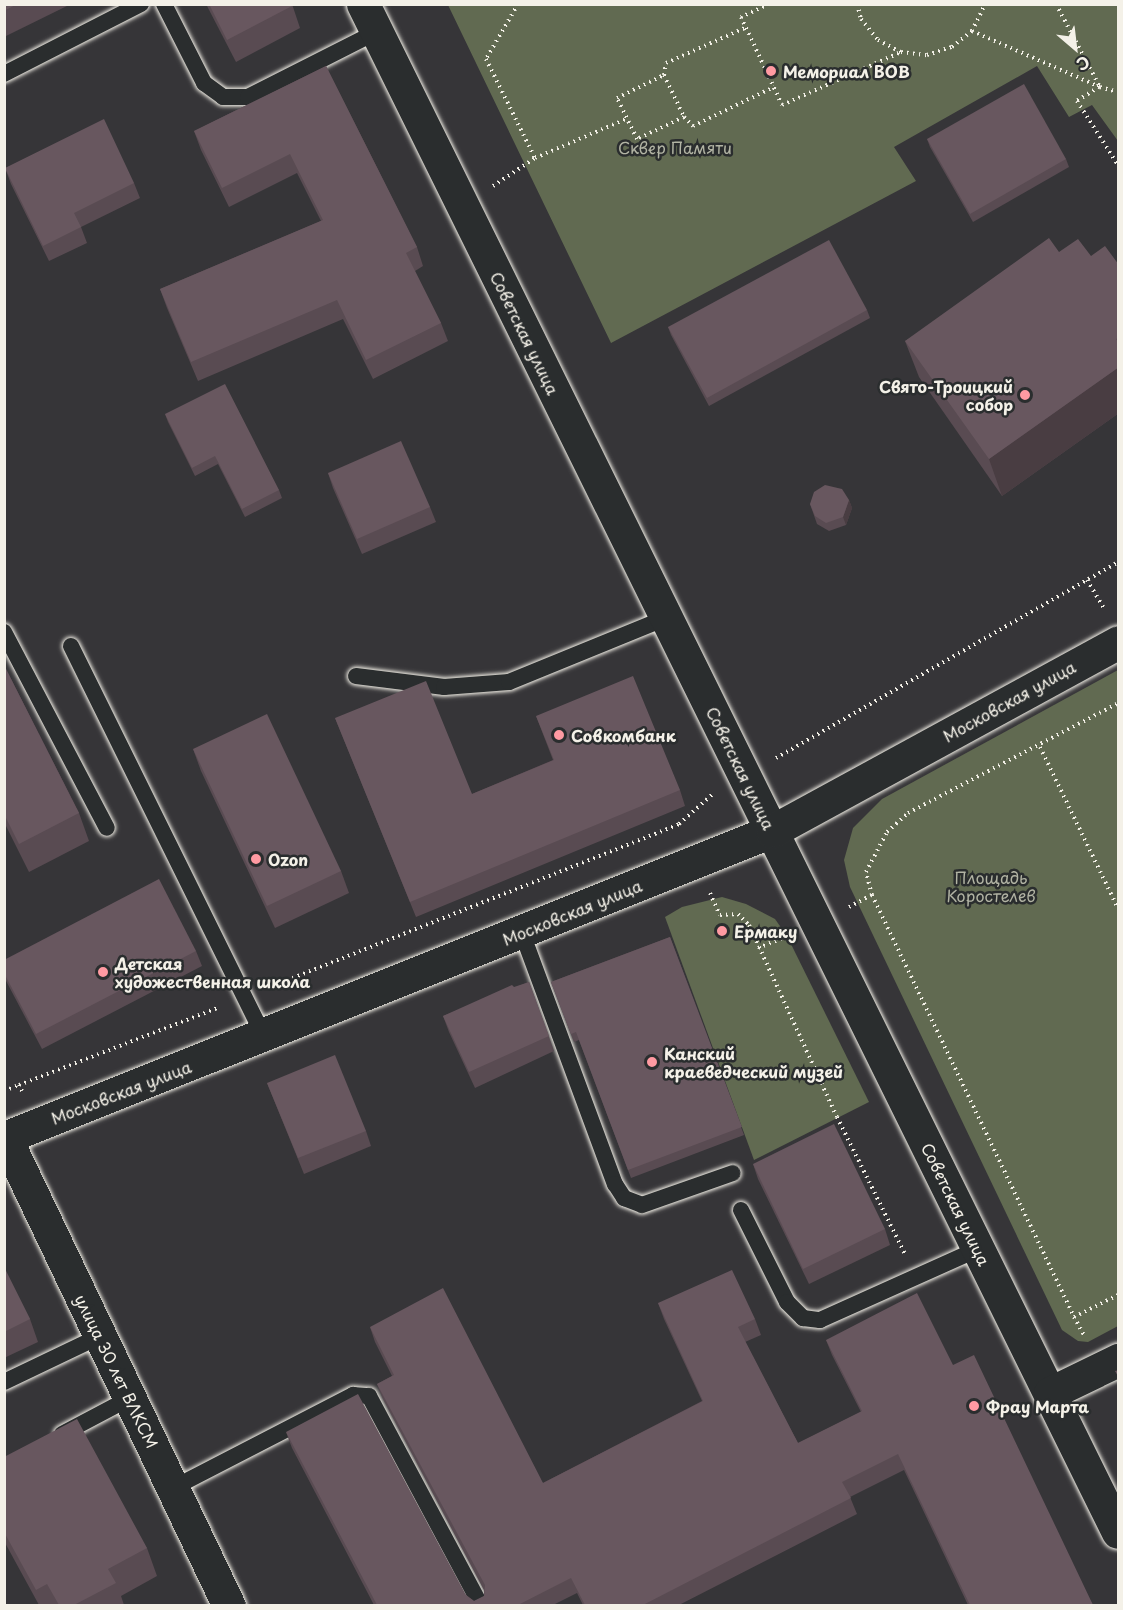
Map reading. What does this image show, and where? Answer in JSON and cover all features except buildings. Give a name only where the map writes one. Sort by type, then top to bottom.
[{"type":"street","name":"Советская улица","points":[[369,18],[1119,1532]]},
{"type":"street","name":"Московская улица","points":[[5,1137],[264,1036],[772,831],[1119,642]]},
{"type":"street","name":"улица 30 лет ВЛКСМ","points":[[5,1137],[229,1605]]},
{"type":"street","points":[[1050,1393],[1119,1360]]},
{"type":"lane","points":[[4,74],[141,4]]},
{"type":"lane","points":[[164,4],[204,83],[223,97],[248,96],[369,18]]},
{"type":"lane","points":[[356,676],[444,687],[509,682],[666,618]]},
{"type":"lane","points":[[4,632],[107,828]]},
{"type":"lane","points":[[70,646],[264,1036]]},
{"type":"lane","points":[[522,933],[615,1184],[624,1198],[642,1205],[733,1173]]},
{"type":"lane","points":[[741,1210],[787,1302],[803,1318],[820,1320],[978,1249]]},
{"type":"lane","points":[[4,1382],[100,1336]]},
{"type":"lane","points":[[173,1488],[353,1395],[369,1396],[481,1605]]},
{"type":"lane","points":[[50,1440],[130,1398]]},
{"type":"path","points":[[518,4],[486,59],[535,158]]},
{"type":"path","points":[[769,4],[741,16],[782,105],[901,52]]},
{"type":"path","points":[[857,4],[861,19],[878,40],[901,52],[927,55],[952,47],[972,30],[985,4]]},
{"type":"path","points":[[1056,4],[1100,87]]},
{"type":"path","points":[[747,27],[666,63],[664,75],[684,117],[693,126],[774,87]]},
{"type":"path","points":[[972,30],[1100,87],[1119,92]]},
{"type":"path","points":[[664,75],[617,98],[626,120],[637,139],[684,117]]},
{"type":"path","points":[[1100,87],[1077,101],[1119,165]]},
{"type":"path","points":[[463,207],[535,158],[626,120]]},
{"type":"path","points":[[4,1091],[680,824],[705,798],[1119,562]]},
{"type":"path","points":[[1119,703],[1040,747],[908,813],[887,832],[866,872],[872,895],[1074,1317],[1119,1295]]},
{"type":"path","points":[[1040,747],[1119,909]]},
{"type":"path","points":[[680,824],[720,915],[738,914],[749,925],[916,1276]]},
{"type":"path","points":[[758,948],[872,895]]},
{"type":"path","points":[[19,1085],[38,1125]]},
{"type":"green space","name":"Сквер Памяти","points":[[448,5],[1118,5],[1118,141],[1092,105],[1069,117],[1037,66],[894,147],[916,181],[611,343]]},
{"type":"green space","name":"Площадь Коростелев","points":[[1118,670],[1118,1326],[1088,1342],[1078,1341],[1062,1330],[850,887],[844,860],[853,828],[882,799]]},
{"type":"green space","points":[[722,897],[746,904],[775,919],[787,936],[869,1102],[754,1160],[665,917],[682,907]]},
{"type":"place","name":"Мемориал ВОВ","points":[[771,71]]},
{"type":"place","name":"Свято-Троицкий собор","points":[[1025,395]]},
{"type":"place","name":"Совкомбанк","points":[[559,735]]},
{"type":"place","name":"Ozon","points":[[256,859]]},
{"type":"place","name":"Ермаку","points":[[722,931]]},
{"type":"place","name":"Детская художественная школа","points":[[103,972]]},
{"type":"place","name":"Канский краеведческий музей","points":[[652,1062]]},
{"type":"place","name":"Фрау Марта","points":[[974,1406]]}]
